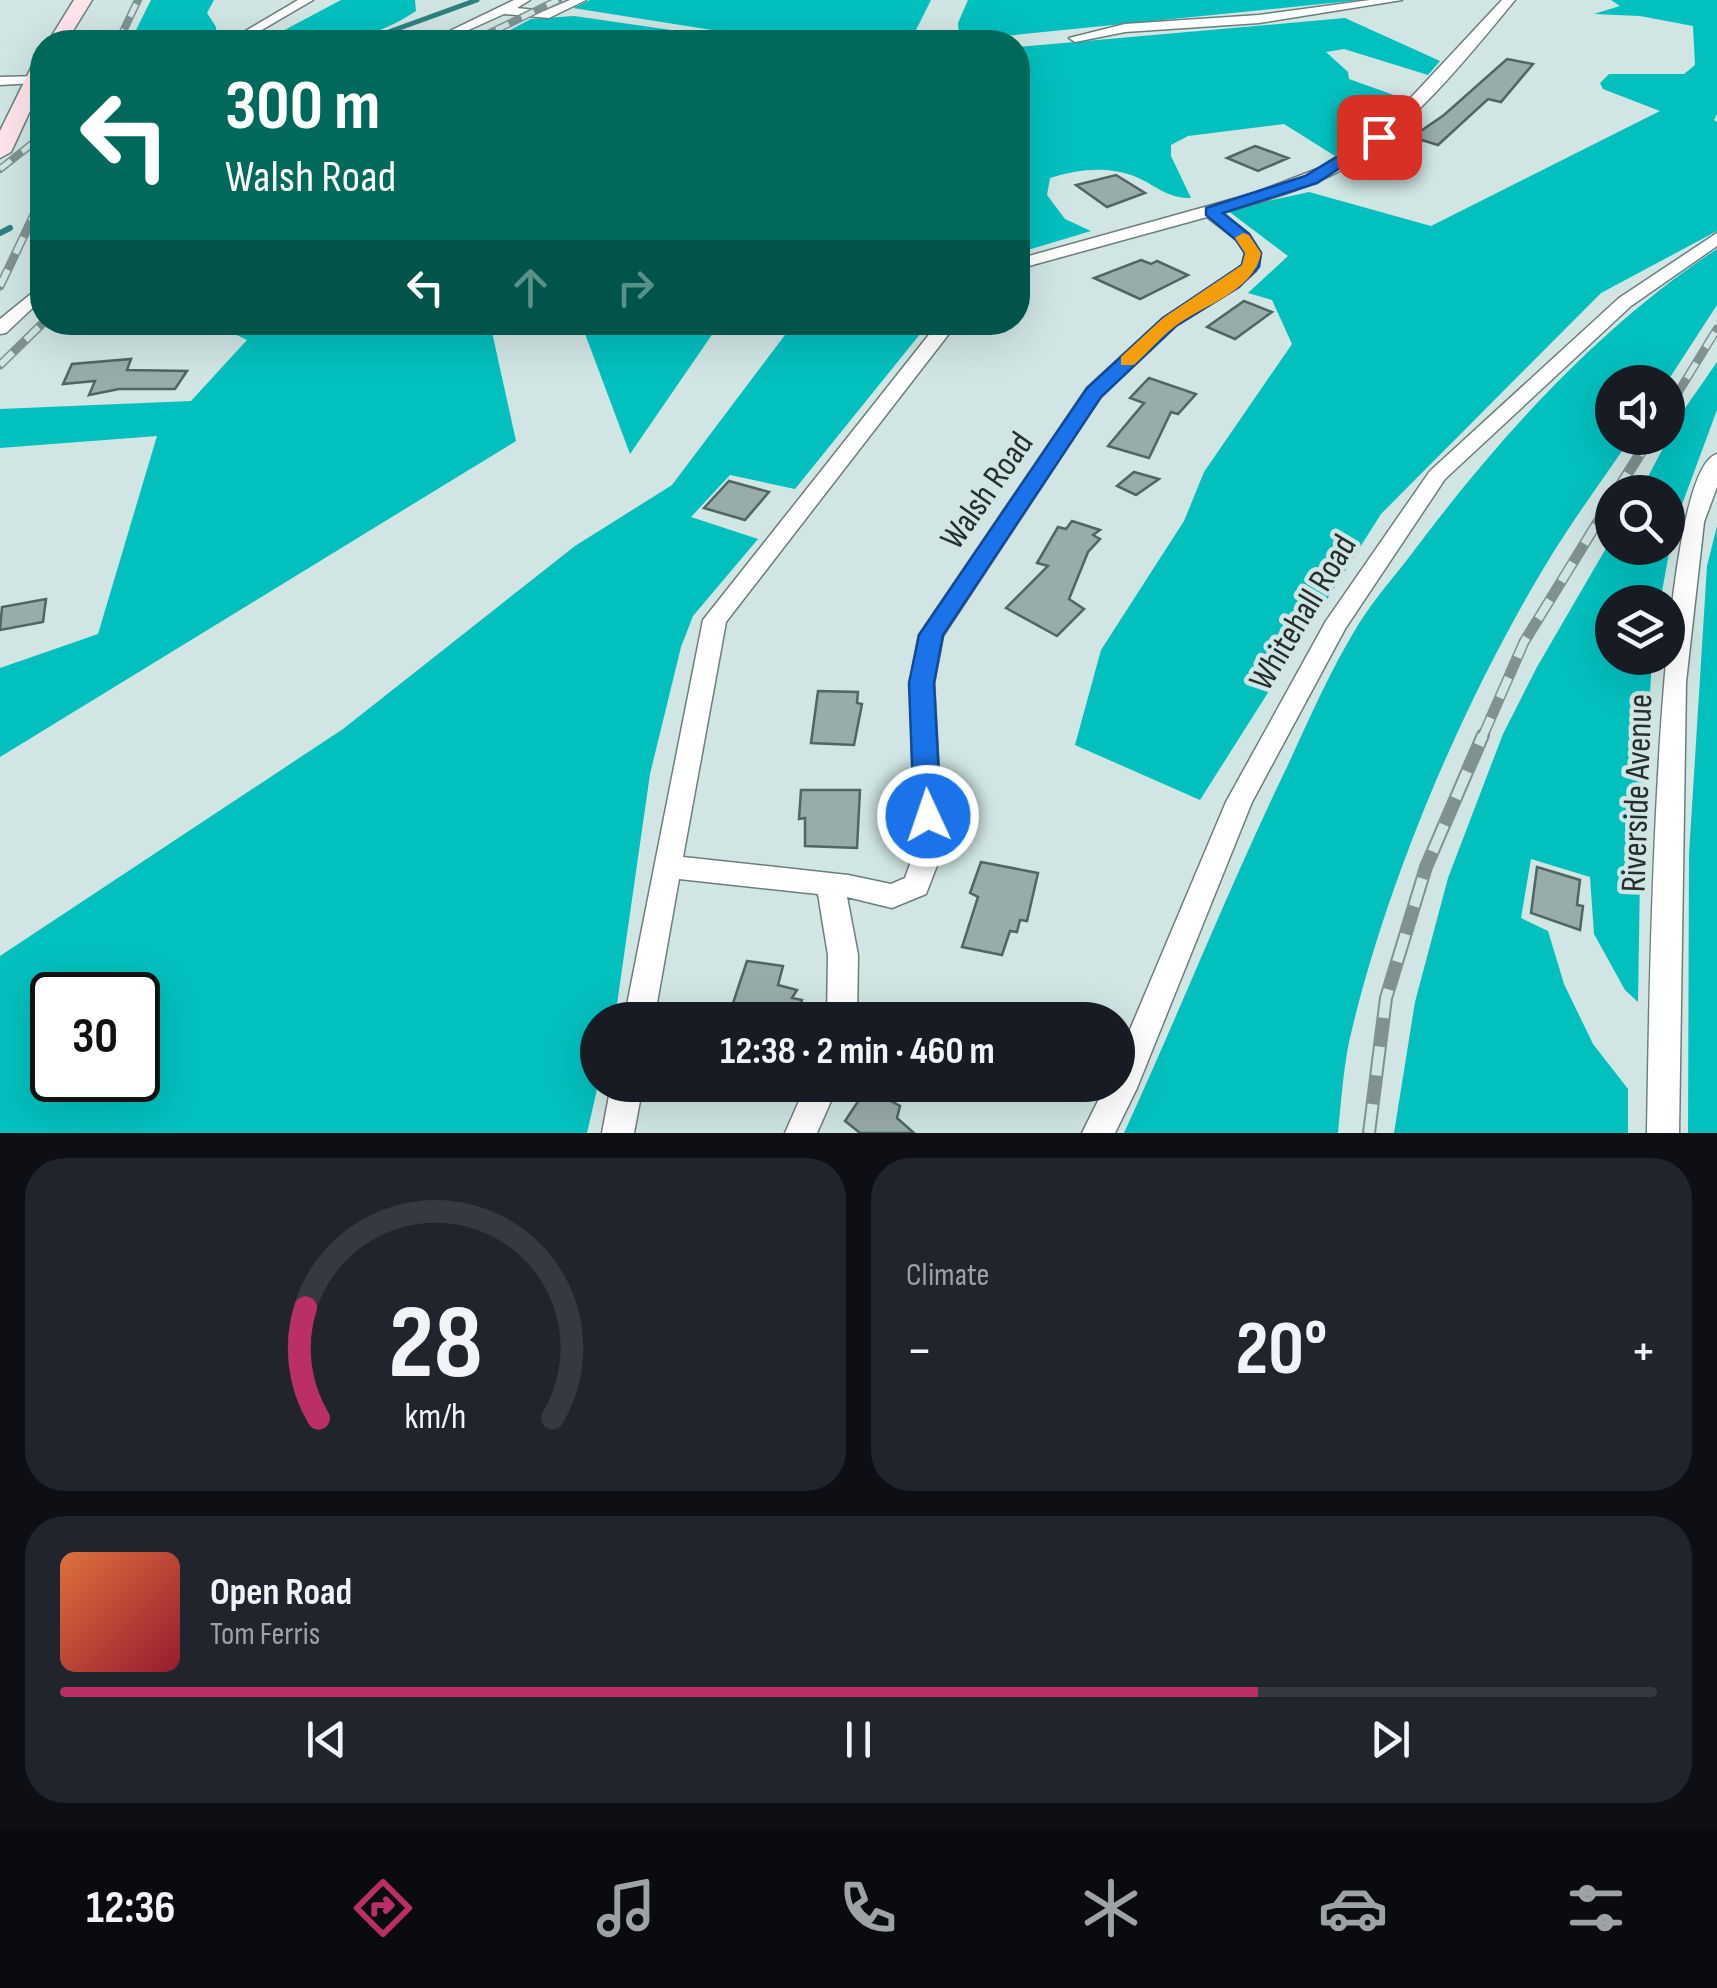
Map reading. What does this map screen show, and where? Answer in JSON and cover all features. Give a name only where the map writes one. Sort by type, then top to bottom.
[{"type":"main road","points":[[63,30],[82,0]]},
{"type":"main road","points":[[0,152],[30,90]]},
{"type":"street","points":[[254,30],[307,0]]},
{"type":"street","points":[[459,30],[524,0]]},
{"type":"street","points":[[503,10],[544,14],[580,0]]},
{"type":"street","points":[[1075,38],[1124,28],[1259,19],[1396,0]]},
{"type":"street","points":[[1030,260],[1066,246],[1211,212],[1311,180],[1379,137],[1509,0]]},
{"type":"street","points":[[0,81],[30,74]]},
{"type":"street","name":"Walsh Road","points":[[668,867],[830,884],[892,896],[916,886],[929,850],[922,683],[931,635],[1094,392],[1169,322],[1232,283],[1250,267],[1253,253],[1243,237],[1211,212]]},
{"type":"street","name":"Whitehall Road","points":[[1098,1133],[1121,1088],[1239,802],[1334,627],[1437,475],[1626,302],[1717,238]]},
{"type":"street","points":[[0,329],[30,301]]},
{"type":"street","points":[[642,1002],[715,620],[939,335]]},
{"type":"street","name":"Riverside Avenue","points":[[1662,1133],[1674,682],[1693,522],[1717,460]]},
{"type":"street","points":[[830,884],[843,955],[842,1002]]},
{"type":"street","points":[[618,1133],[624,1102]]},
{"type":"street","points":[[802,1133],[815,1102]]},
{"type":"shaded area","points":[[151,0],[214,0],[207,13],[216,30],[136,30]]},
{"type":"shaded area","points":[[341,0],[415,0],[416,11],[379,30],[285,30]]},
{"type":"shaded area","points":[[590,0],[931,0],[916,30],[711,30],[573,8]]},
{"type":"shaded area","points":[[968,0],[1361,0],[1030,33],[1030,30],[959,30]]},
{"type":"shaded area","points":[[1611,0],[1717,0],[1717,231],[1601,293],[1381,514],[1200,800],[1075,745],[1101,650],[1184,521],[1204,472],[1292,344],[1272,300],[1248,293],[1288,256],[1227,210],[1309,192],[1431,226],[1660,111],[1603,89],[1600,83],[1609,74],[1684,74],[1695,65],[1693,26],[1640,16],[1594,14],[1620,6]]},
{"type":"shaded area","points":[[574,16],[671,30],[510,30],[531,19]]},
{"type":"shaded area","points":[[1345,18],[1440,61],[1428,75],[1344,49],[1326,52],[1348,72],[1349,79],[1402,98],[1369,131],[1335,156],[1284,124],[1188,136],[1171,145],[1171,156],[1191,198],[1174,196],[1131,175],[1110,171],[1080,171],[1050,178],[1047,195],[1065,219],[1091,231],[1030,249],[1030,46]]},
{"type":"shaded area","points":[[1717,249],[1717,305],[1678,365],[1595,365],[1595,455],[1619,455],[1606,475],[1595,475],[1595,490],[1512,624],[1428,799],[1364,983],[1347,1053],[1338,1133],[1124,1133],[1266,812],[1329,677],[1364,615],[1479,468],[1552,387],[1674,280]]},
{"type":"shaded area","points":[[237,335],[493,335],[516,441],[0,757],[0,668],[98,634],[157,436],[0,448],[0,409],[191,401],[247,340]]},
{"type":"shaded area","points":[[585,335],[712,335],[630,454]]},
{"type":"shaded area","points":[[785,335],[919,335],[795,489],[730,475],[691,517],[758,539],[693,616],[681,647],[650,774],[617,1002],[580,1002],[580,1102],[594,1102],[587,1133],[0,1133],[0,956],[343,729],[575,546],[672,485]]},
{"type":"shaded area","points":[[1717,362],[1717,410],[1685,496],[1685,475],[1649,475],[1659,455],[1685,455],[1685,408]]},
{"type":"shaded area","points":[[1717,526],[1717,1133],[1688,1133],[1689,855],[1707,566]]},
{"type":"shaded area","points":[[1596,565],[1667,565],[1663,585],[1595,585],[1595,675],[1651,675],[1640,875],[1638,1002],[1625,990],[1594,934],[1590,877],[1531,859],[1521,918],[1548,931],[1564,984],[1593,1044],[1628,1089],[1628,1133],[1394,1133],[1415,1002],[1448,878],[1503,734]]},
{"type":"building","points":[[1507,59],[1533,64],[1501,102],[1488,99],[1438,145],[1412,137],[1444,115]]},
{"type":"building","points":[[1255,146],[1288,158],[1258,171],[1227,158]]},
{"type":"building","points":[[1116,175],[1145,193],[1107,207],[1076,185]]},
{"type":"building","points":[[1141,260],[1151,264],[1157,261],[1188,275],[1140,299],[1094,278]]},
{"type":"building","points":[[1244,301],[1272,312],[1235,339],[1207,327]]},
{"type":"building","points":[[131,359],[127,370],[187,371],[175,389],[119,389],[89,395],[95,381],[63,384],[72,364]]},
{"type":"building","points":[[1149,378],[1196,394],[1178,414],[1171,412],[1149,458],[1108,446],[1144,403],[1130,398]]},
{"type":"building","points":[[1134,472],[1159,479],[1136,495],[1117,486]]},
{"type":"building","points":[[729,481],[769,492],[745,520],[704,508]]},
{"type":"building","points":[[1072,521],[1100,530],[1093,535],[1100,539],[1088,552],[1069,599],[1084,609],[1057,636],[1006,608],[1048,566],[1037,563],[1058,527],[1066,529]]},
{"type":"building","points":[[46,599],[43,622],[0,630],[2,607]]},
{"type":"building","points":[[818,691],[858,692],[857,703],[862,704],[854,745],[811,743]]},
{"type":"building","points":[[801,790],[860,790],[857,848],[805,846],[805,818],[799,819]]},
{"type":"building","points":[[981,862],[1038,873],[1027,921],[1020,920],[1017,932],[1010,931],[1002,955],[962,947],[978,897],[970,893]]},
{"type":"building","points":[[1537,867],[1580,880],[1580,930],[1531,913]]},
{"type":"building","points":[[747,961],[783,966],[778,985],[797,990],[792,998],[802,1000],[801,1002],[733,1002]]},
{"type":"building","points":[[858,1102],[893,1102],[900,1106],[897,1118],[914,1133],[860,1133],[845,1121]]},
{"type":"waterway","points":[[394,30],[477,0]]},
{"type":"waterway","points":[[0,233],[10,228]]},
{"type":"railway","points":[[124,30],[138,0]]},
{"type":"railway","points":[[496,30],[558,0]]},
{"type":"railway","points":[[0,169],[30,145]]},
{"type":"railway","points":[[0,286],[30,223]]},
{"type":"railway","points":[[1685,381],[1717,329]]},
{"type":"railway","points":[[0,365],[31,335]]},
{"type":"railway","points":[[1627,475],[1639,455]]},
{"type":"railway","points":[[1482,738],[1524,642],[1595,527]]},
{"type":"railway","points":[[1369,1133],[1386,998],[1426,867],[1483,735]]},
{"type":"slow traffic","points":[[1128,361],[1169,322],[1232,283],[1250,267],[1253,253],[1243,238]]},
{"type":"route","points":[[928,816],[922,683],[931,635],[958,590],[1094,392],[1169,322],[1232,283],[1250,267],[1253,253],[1243,237],[1211,212],[1311,180],[1379,137]]}]
